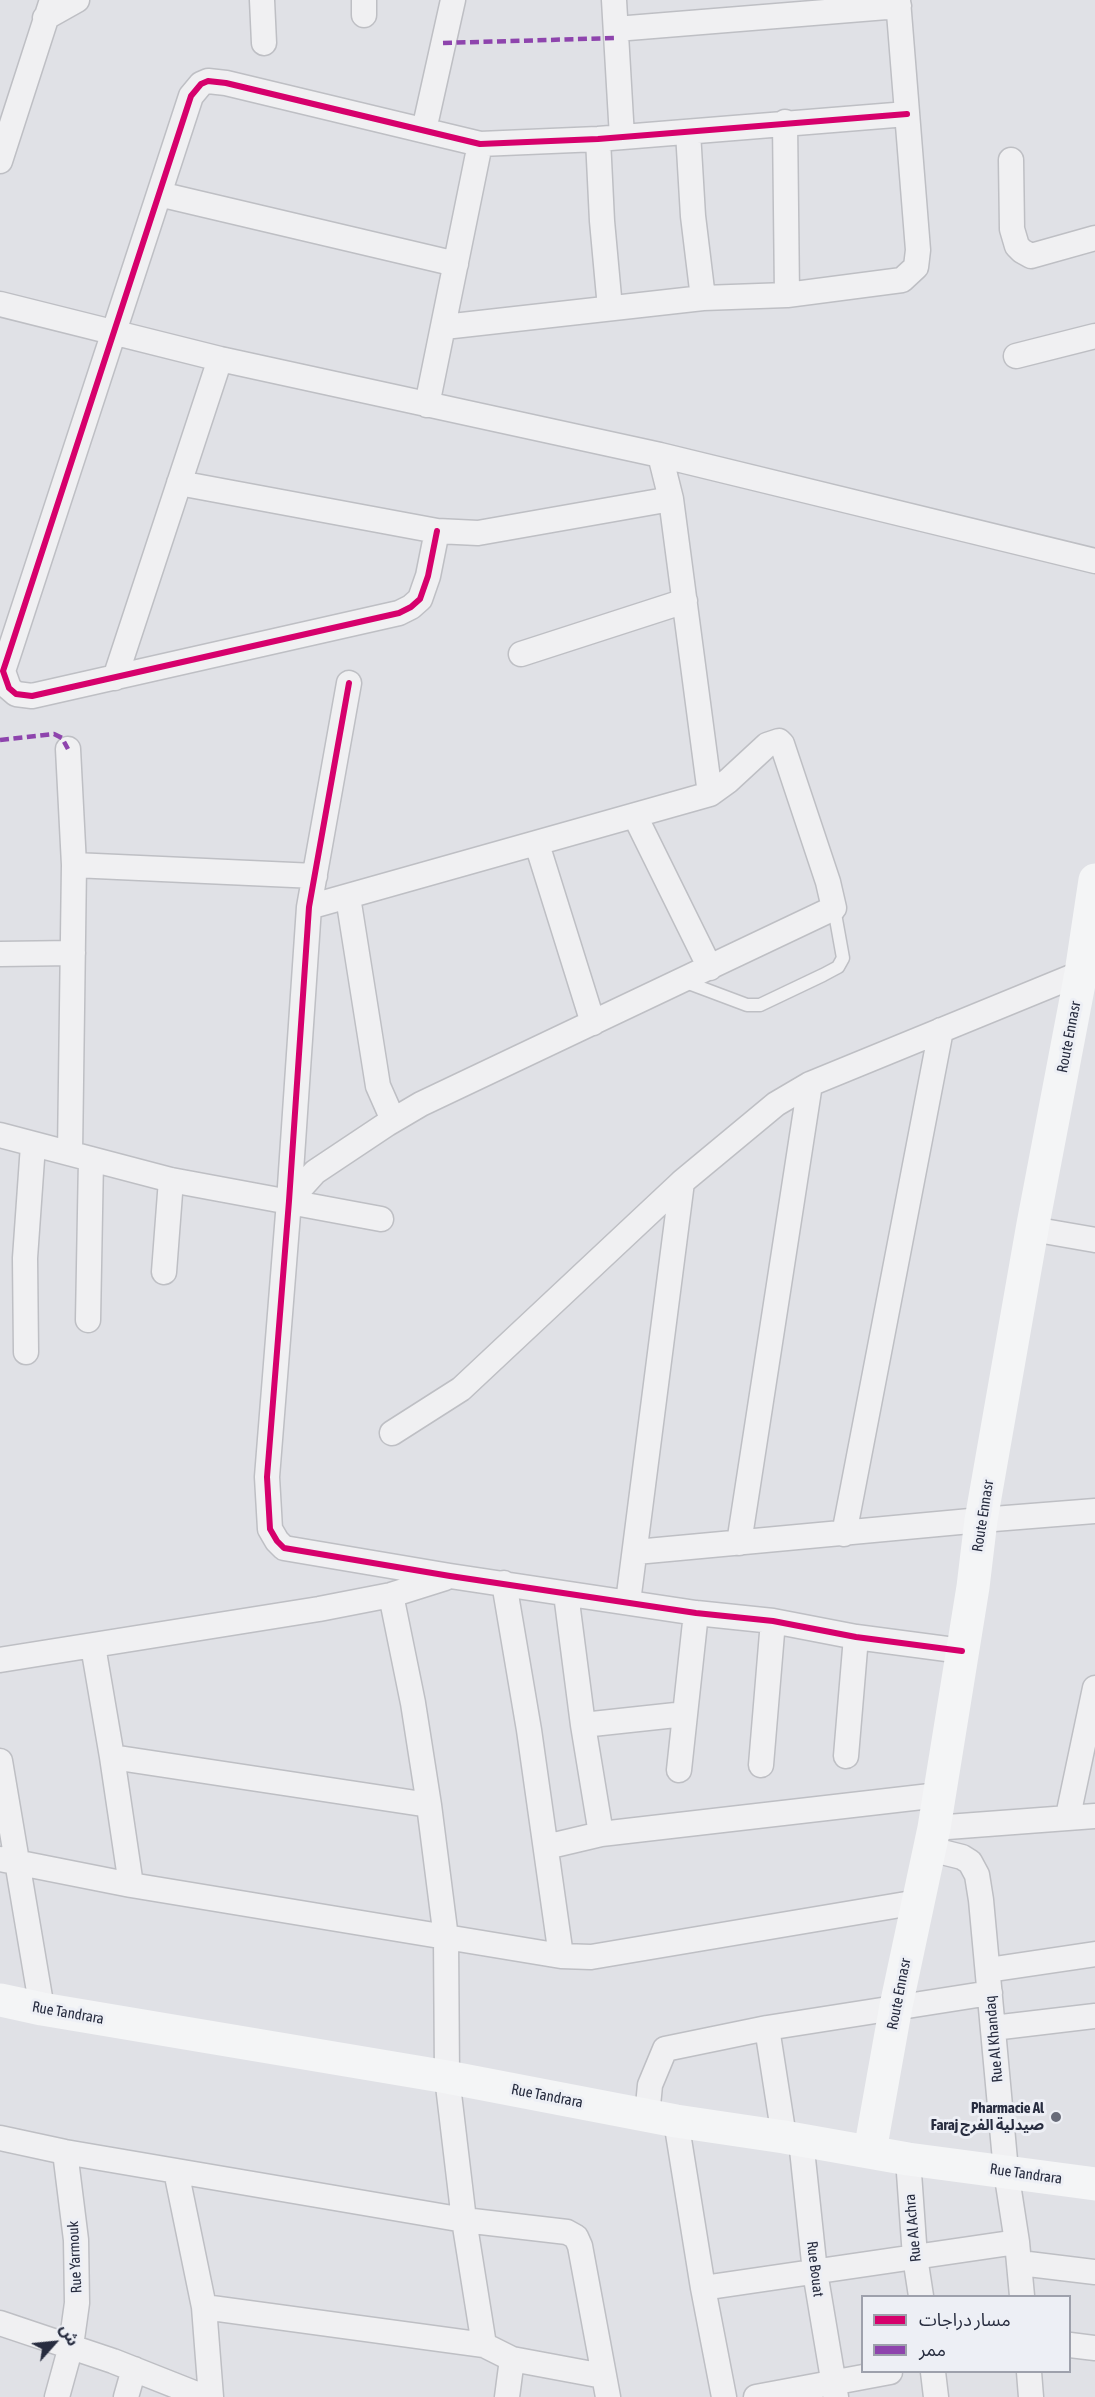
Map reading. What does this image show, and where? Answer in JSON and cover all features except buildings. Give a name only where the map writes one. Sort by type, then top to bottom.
[{"type":"main road","name":"Route Ennasr","points":[[870,2151],[896,2006],[932,1839],[981,1520],[1032,1229],[1088,968],[1095,880]]},
{"type":"main road","name":"Rue Tandrara","points":[[0,2000],[447,2077],[661,2119],[793,2138],[908,2159],[1095,2184]]},
{"type":"street","points":[[0,161],[49,9],[77,0]]},
{"type":"street","points":[[262,0],[264,43]]},
{"type":"street","points":[[424,130],[453,0]]},
{"type":"street","points":[[614,0],[622,137]]},
{"type":"street","points":[[444,327],[703,298],[788,295],[902,280],[916,267],[918,249],[898,3],[711,10],[616,29]]},
{"type":"street","points":[[437,531],[428,576],[420,599],[399,613],[23,697],[9,688],[3,671],[191,96],[201,84],[208,81],[480,144],[598,139],[785,122],[907,114]]},
{"type":"street","points":[[785,122],[788,295]]},
{"type":"street","points":[[688,132],[693,216],[703,298]]},
{"type":"street","points":[[598,139],[610,308]]},
{"type":"street","points":[[427,405],[480,144]]},
{"type":"street","points":[[1011,160],[1012,229],[1017,246],[1022,251],[1031,256],[1094,235]]},
{"type":"street","points":[[159,194],[456,264]]},
{"type":"street","points":[[0,304],[220,358],[660,455],[1095,561]]},
{"type":"street","points":[[1016,356],[1095,336]]},
{"type":"street","points":[[115,678],[220,358]]},
{"type":"street","points":[[660,455],[671,499],[710,794]]},
{"type":"street","points":[[179,483],[437,531],[478,533],[671,499]]},
{"type":"street","points":[[521,654],[685,601]]},
{"type":"street","points":[[349,683],[309,907],[267,1477],[270,1529],[277,1541],[284,1548],[450,1576],[696,1613],[773,1621],[856,1637],[962,1651]]},
{"type":"street","points":[[289,1201],[315,1172],[421,1104],[834,908],[828,882],[782,744],[775,741],[767,745],[729,781],[710,794],[309,907]]},
{"type":"street","points":[[68,749],[74,865],[73,953],[88,1320]]},
{"type":"street","points":[[635,816],[710,968]]},
{"type":"street","points":[[537,844],[593,1023]]},
{"type":"street","points":[[74,865],[315,876]]},
{"type":"street","points":[[348,897],[378,1086],[393,1120]]},
{"type":"street","points":[[0,954],[73,953]]},
{"type":"street","points":[[392,1433],[461,1389],[682,1182],[776,1104],[810,1084],[1088,968]]},
{"type":"street","points":[[844,1534],[941,1030]]},
{"type":"street","points":[[739,1543],[810,1084]]},
{"type":"street","points":[[0,1135],[171,1180],[381,1219]]},
{"type":"street","points":[[26,1352],[25,1258],[33,1145]]},
{"type":"street","points":[[164,1272],[171,1180]]},
{"type":"street","points":[[628,1602],[682,1182]]},
{"type":"street","points":[[1032,1229],[1095,1240]]},
{"type":"street","points":[[636,1552],[1095,1511]]},
{"type":"street","points":[[0,1660],[319,1610],[391,1595],[450,1576]]},
{"type":"street","points":[[504,1583],[561,1956]]},
{"type":"street","points":[[566,1594],[583,1725],[601,1834]]},
{"type":"street","points":[[391,1595],[429,1805],[446,1938],[447,2077],[464,2220],[484,2345]]},
{"type":"street","points":[[679,1770],[696,1613]]},
{"type":"street","points":[[761,1765],[773,1621]]},
{"type":"street","points":[[846,1756],[856,1637]]},
{"type":"street","points":[[93,1646],[131,1885]]},
{"type":"street","points":[[1068,1816],[1095,1688]]},
{"type":"street","points":[[583,1725],[685,1714]]},
{"type":"street","points":[[112,1757],[429,1805]]},
{"type":"street","points":[[0,1761],[9,1861],[42,2009]]},
{"type":"street","points":[[546,1846],[601,1834],[939,1795]]},
{"type":"street","points":[[932,1839],[1068,1816],[1095,1816]]},
{"type":"street","name":"Rue Al Khandaq","points":[[932,1839],[962,1857],[974,1869],[981,1900],[1006,2171],[1022,2295]]},
{"type":"street","points":[[9,1861],[131,1885],[561,1956],[591,1957],[918,1902]]},
{"type":"street","points":[[724,2397],[703,2288],[661,2119],[650,2085],[665,2049],[767,2028],[896,2006],[1095,1954]]},
{"type":"street","points":[[993,2028],[1095,2016]]},
{"type":"street","name":"Rue Bouat","points":[[767,2028],[793,2138],[835,2390]]},
{"type":"street","points":[[0,2138],[64,2152],[464,2220],[567,2232],[576,2237],[580,2246],[605,2386],[512,2359],[484,2345],[204,2307]]},
{"type":"street","name":"Rue Yarmouk","points":[[57,2397],[71,2346],[77,2303],[78,2266],[64,2152]]},
{"type":"street","name":"Rue Al Achra","points":[[908,2159],[915,2257],[921,2295]]},
{"type":"street","points":[[176,2171],[204,2307],[211,2397]]},
{"type":"street","points":[[703,2288],[915,2257],[1018,2252],[1095,2272]]},
{"type":"street","points":[[0,2323],[71,2346],[204,2397]]},
{"type":"street","points":[[1071,2345],[1095,2348]]},
{"type":"street","points":[[507,2397],[512,2359]]},
{"type":"street","points":[[126,2397],[134,2369]]},
{"type":"street","points":[[756,2397],[835,2390],[887,2373]]},
{"type":"street","points":[[933,2373],[936,2397]]},
{"type":"street","points":[[1029,2373],[1031,2397]]},
{"type":"lane","points":[[683,981],[747,1005],[760,1005],[813,980],[838,967],[843,958],[834,908]]},
{"type":"marked path","points":[[443,43],[616,38]]},
{"type":"marked path","points":[[0,740],[54,734],[62,738],[68,749]]},
{"type":"cycle path","points":[[437,531],[428,576],[420,599],[399,613],[32,696],[16,694],[9,688],[3,671],[191,96],[201,84],[208,81],[226,83],[480,144],[598,139],[907,114]]},
{"type":"cycle path","points":[[349,683],[309,907],[267,1477],[270,1529],[277,1541],[284,1548],[450,1576],[696,1613],[773,1621],[856,1637],[962,1651]]},
{"type":"place","name":"Pharmacie Al Faraj صيدلية الفرج","points":[[1056,2117]]}]
